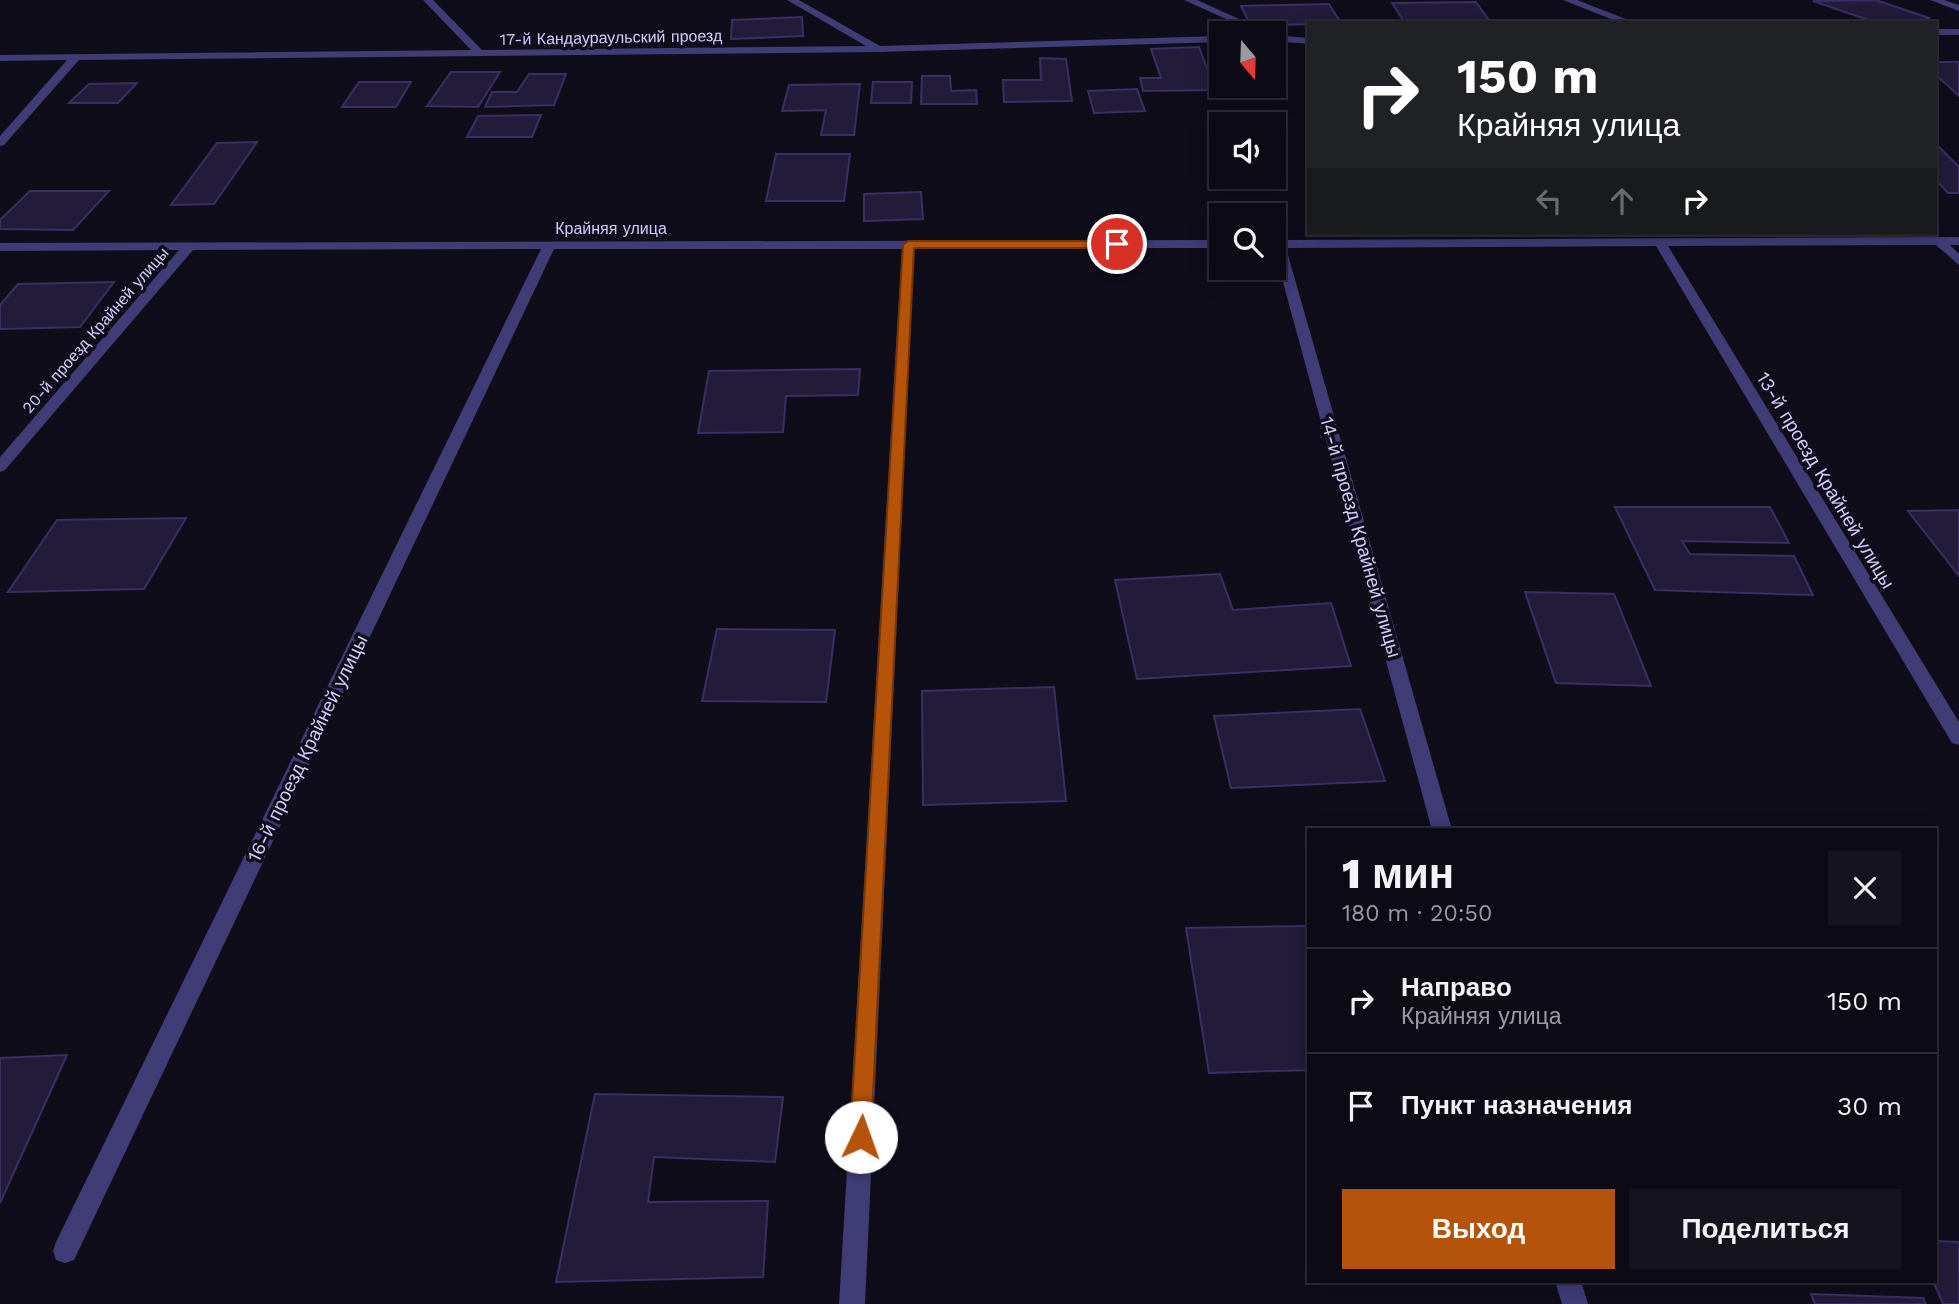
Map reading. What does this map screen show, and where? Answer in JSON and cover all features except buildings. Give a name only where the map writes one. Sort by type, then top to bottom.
[{"type":"street","points":[[428,0],[481,55]]},
{"type":"street","points":[[792,0],[878,49]]},
{"type":"street","points":[[1189,0],[1237,21]]},
{"type":"street","points":[[1568,0],[1626,21]]},
{"type":"street","points":[[1935,0],[1959,8]]},
{"type":"street","points":[[1937,32],[1959,32]]},
{"type":"street","points":[[1286,38],[1307,41]]},
{"type":"street","name":"17-й Кандаураульский проезд","points":[[0,58],[878,49],[1209,39]]},
{"type":"street","points":[[0,143],[75,58]]},
{"type":"street","points":[[1286,244],[1396,238],[1660,243],[1959,241]]},
{"type":"street","points":[[1940,242],[1959,261]]},
{"type":"street","name":"13-й проезд Крайней улицы","points":[[1660,243],[1959,738]]},
{"type":"street","name":"Крайняя улица","points":[[0,247],[1209,244]]},
{"type":"street","points":[[852,1304],[908,245]]},
{"type":"street","name":"16-й проезд Крайней улицы","points":[[65,1251],[549,246]]},
{"type":"street","name":"20-й проезд Крайней улицы","points":[[0,467],[189,247]]},
{"type":"street","name":"14-й проезд Крайней улицы","points":[[1286,276],[1441,828]]},
{"type":"street","points":[[1569,1283],[1574,1304]]},
{"type":"route","points":[[861,1137],[908,245],[1117,244]]}]
